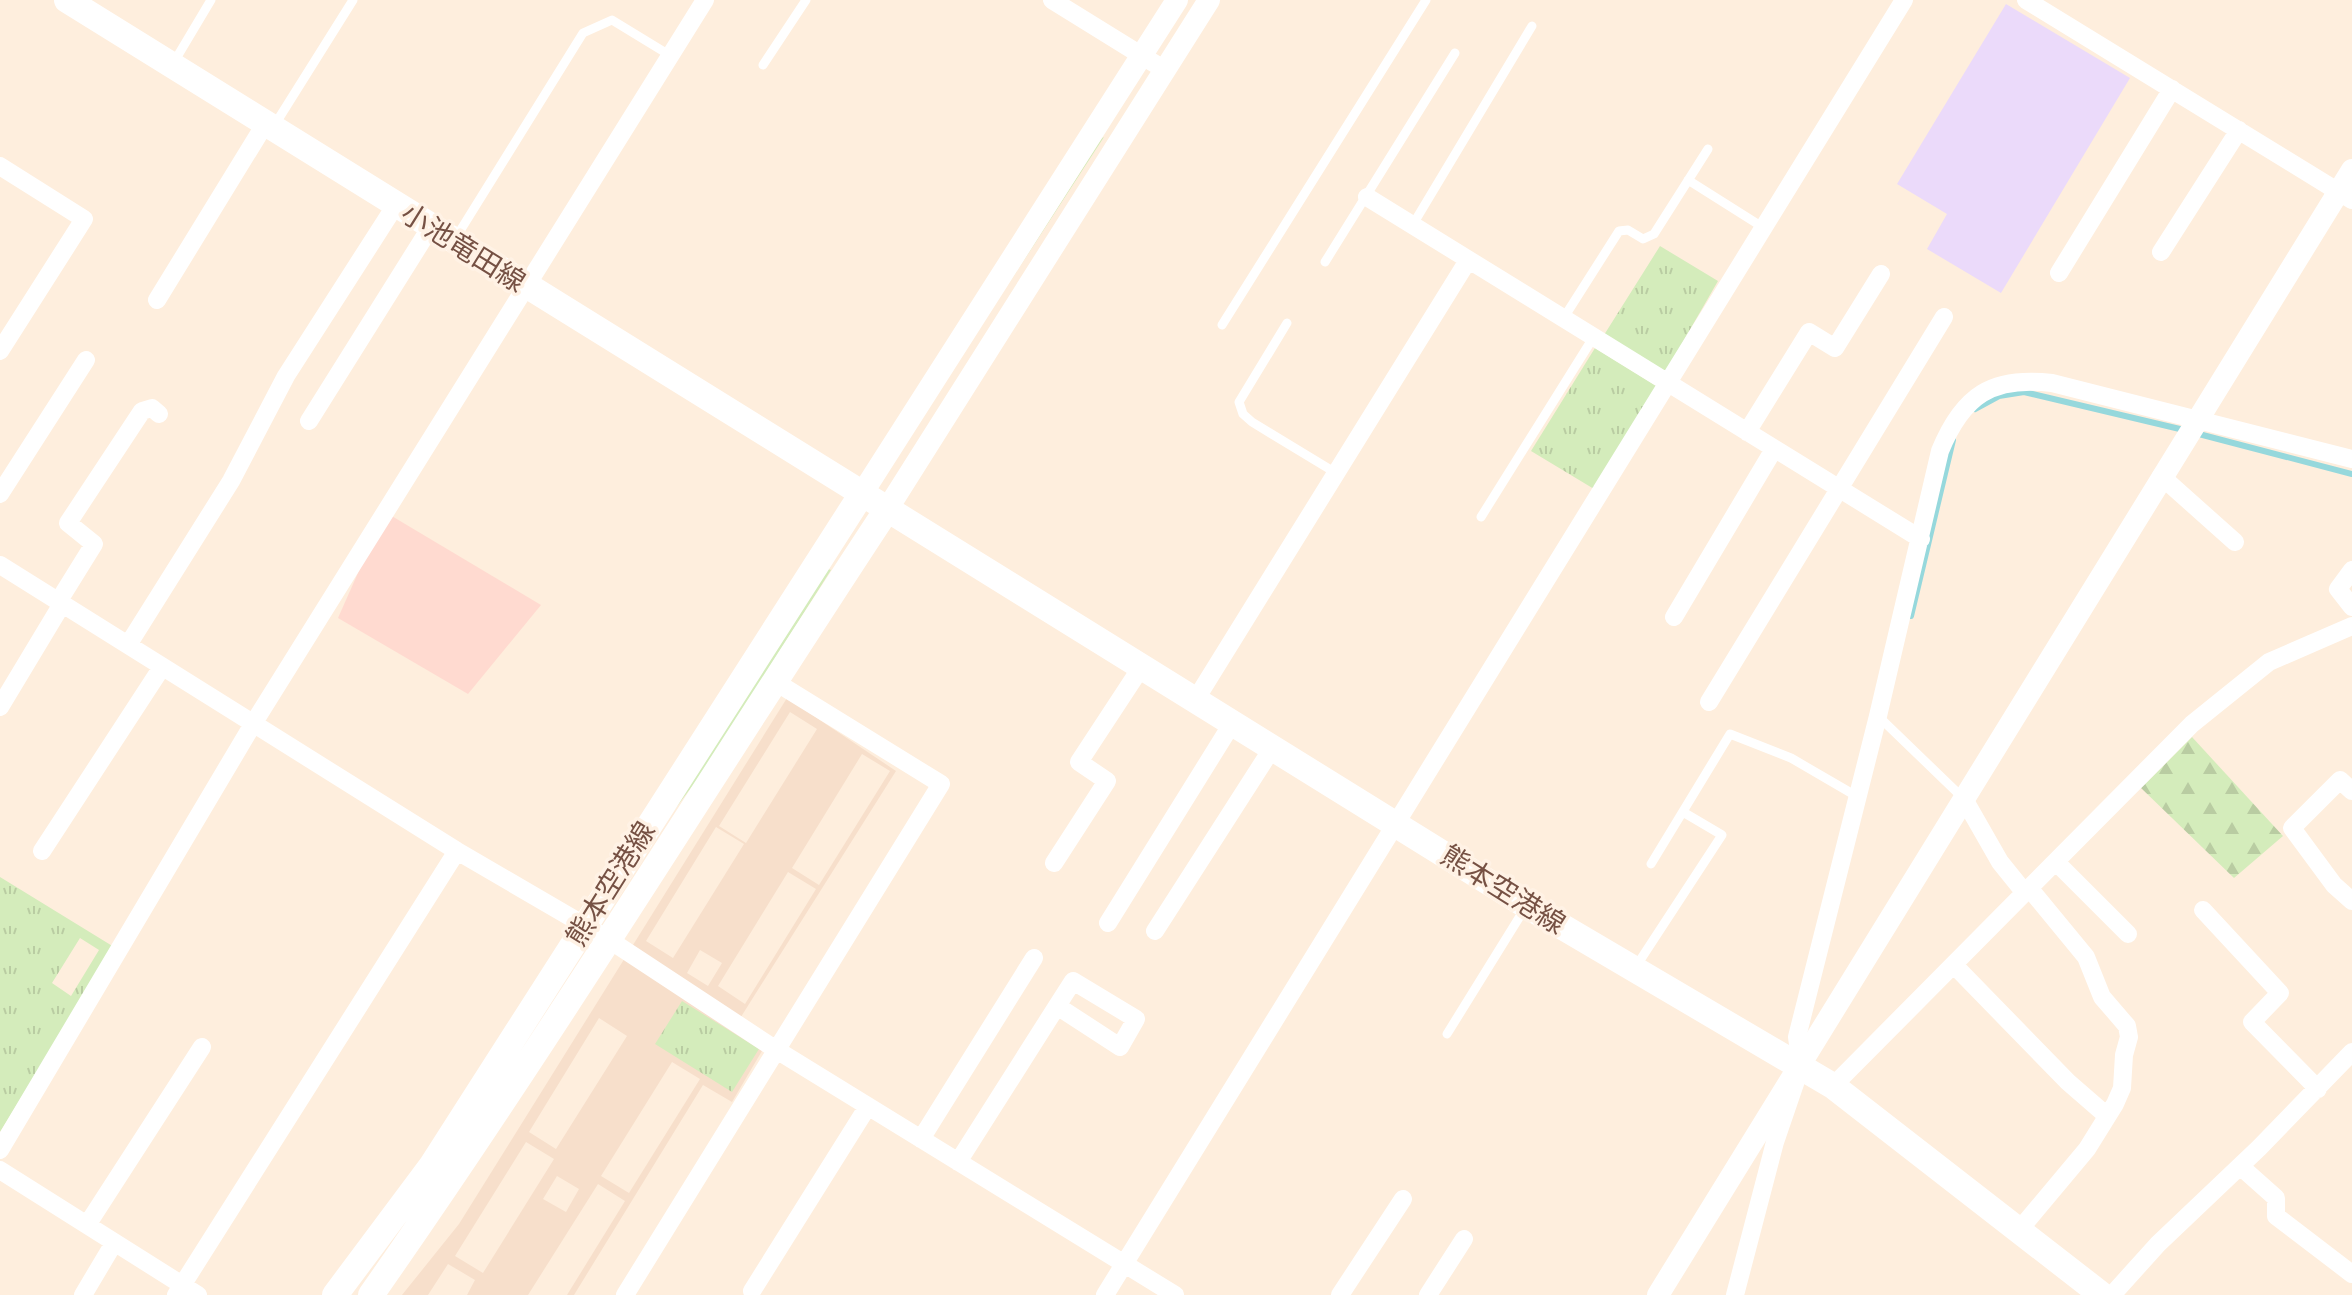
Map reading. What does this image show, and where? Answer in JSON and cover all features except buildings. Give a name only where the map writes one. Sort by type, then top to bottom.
[{"type":"main road","name":"小池竜田線","points":[[67,0],[525,287],[863,492]]},
{"type":"main road","name":"熊本空港線","points":[[371,1295],[534,1058],[597,933],[863,492],[1527,906],[1833,1086],[2102,1295]]},
{"type":"main road","name":"熊本空港線","points":[[335,1295],[597,933],[774,681],[888,508]]},
{"type":"street","points":[[0,1150],[253,724],[705,0]]},
{"type":"street","points":[[1052,0],[1165,70]]},
{"type":"street","points":[[863,492],[1177,0]]},
{"type":"street","points":[[888,508],[1209,0]]},
{"type":"street","points":[[1105,1295],[1904,0]]},
{"type":"street","points":[[2026,0],[2345,196]]},
{"type":"street","points":[[2059,273],[2172,89]]},
{"type":"street","points":[[157,300],[268,126]]},
{"type":"street","points":[[2161,252],[2239,130]]},
{"type":"street","points":[[0,166],[84,219],[0,351]]},
{"type":"street","points":[[1658,1295],[2161,476],[2345,196],[2352,170]]},
{"type":"street","points":[[1367,197],[1467,262],[1921,539]]},
{"type":"street","points":[[128,645],[231,481],[286,376],[395,206]]},
{"type":"street","points":[[309,421],[430,228]]},
{"type":"street","points":[[1196,699],[1467,262]]},
{"type":"street","points":[[1747,432],[1809,332],[1835,348],[1881,274]]},
{"type":"street","points":[[1709,702],[1944,317]]},
{"type":"street","points":[[0,494],[86,360]]},
{"type":"street","points":[[1735,1295],[1775,1142],[1801,1066],[1797,1037],[1878,716],[1940,451],[1950,426],[1967,405],[1985,390],[2023,379],[2052,383],[2352,459]]},
{"type":"street","points":[[0,707],[94,544],[68,523],[142,411],[152,408],[159,414]]},
{"type":"street","points":[[1674,617],[1774,449]]},
{"type":"street","points":[[2161,476],[2235,542]]},
{"type":"street","points":[[0,565],[457,851],[597,933],[775,1049],[1175,1295]]},
{"type":"street","points":[[2352,570],[2338,589],[2352,607]]},
{"type":"street","points":[[1833,1086],[2192,724],[2243,679],[2269,662],[2352,626]]},
{"type":"street","points":[[1054,863],[1107,781],[1079,762],[1142,666]]},
{"type":"street","points":[[42,851],[162,667]]},
{"type":"street","points":[[625,1295],[941,784],[774,681]]},
{"type":"street","points":[[1108,923],[1233,722]]},
{"type":"street","points":[[1155,931],[1273,747]]},
{"type":"street","points":[[2352,791],[2340,780],[2292,828],[2334,885],[2352,901]]},
{"type":"street","points":[[1964,799],[2000,862],[2073,938],[2086,957],[2102,997],[2127,1026],[2129,1037],[2124,1055],[2122,1088],[2087,1149],[2020,1229]]},
{"type":"street","points":[[0,1170],[185,1292],[457,851]]},
{"type":"street","points":[[2056,862],[2128,934]]},
{"type":"street","points":[[2203,910],[2280,993],[2252,1022],[2318,1089]]},
{"type":"street","points":[[921,1139],[1034,958]]},
{"type":"street","points":[[1954,965],[2068,1082],[2106,1115]]},
{"type":"street","points":[[958,1162],[1057,1006]]},
{"type":"street","points":[[87,1225],[202,1047]]},
{"type":"street","points":[[2112,1295],[2158,1244],[2352,1052]]},
{"type":"street","points":[[752,1291],[868,1106]]},
{"type":"street","points":[[2240,1166],[2276,1198],[2276,1216],[2352,1274]]},
{"type":"street","points":[[1340,1295],[1403,1199]]},
{"type":"street","points":[[1428,1295],[1464,1239]]},
{"type":"street","points":[[83,1295],[114,1243]]},
{"type":"lane","points":[[172,65],[211,0]]},
{"type":"lane","points":[[268,126],[353,0]]},
{"type":"lane","points":[[763,65],[806,0]]},
{"type":"lane","points":[[1222,325],[1426,0]]},
{"type":"lane","points":[[453,242],[583,33],[612,20],[671,56]]},
{"type":"lane","points":[[1412,226],[1532,26]]},
{"type":"lane","points":[[1325,262],[1455,53]]},
{"type":"lane","points":[[1562,320],[1619,231],[1628,230],[1643,239],[1654,234],[1708,149]]},
{"type":"lane","points":[[1688,180],[1764,228]]},
{"type":"lane","points":[[1287,323],[1239,402],[1243,414],[1252,422],[1336,473]]},
{"type":"lane","points":[[1481,517],[1593,338]]},
{"type":"lane","points":[[1878,716],[1964,799]]},
{"type":"lane","points":[[1651,864],[1730,734],[1791,758],[1858,797]]},
{"type":"lane","points":[[1634,971],[1722,835],[1683,812]]},
{"type":"lane","points":[[1447,1034],[1527,906]]},
{"type":"shaded area","points":[[2006,4],[2130,78],[2001,293],[1927,249],[1947,214],[1897,184]]},
{"type":"shaded area","points":[[385,512],[541,605],[468,694],[338,618]]},
{"type":"shaded area","points":[[787,698],[896,771],[739,1020],[769,1039],[732,1102],[703,1085],[574,1295],[567,1295],[625,1201],[598,1184],[528,1295],[467,1295],[475,1280],[448,1264],[428,1295],[402,1295],[459,1224]],"holes":[[[790,712],[817,729],[746,843],[719,826]],[[862,754],[890,771],[819,885],[792,868]],[[716,827],[744,844],[673,958],[646,941]],[[788,872],[816,889],[745,1004],[718,986]],[[700,950],[722,963],[708,986],[687,973]],[[599,1018],[627,1036],[556,1149],[529,1132]],[[672,1062],[700,1079],[629,1193],[601,1176]],[[526,1142],[554,1159],[483,1273],[455,1256]],[[557,1176],[579,1189],[566,1212],[543,1199]]]},
{"type":"green space","points":[[1104,137],[1006,288],[1102,138]]},
{"type":"green space","points":[[1660,246],[1718,281],[1665,373],[1604,335]]},
{"type":"green space","points":[[1595,348],[1658,387],[1594,489],[1531,451]]},
{"type":"green space","points":[[828,569],[831,570],[703,772],[659,830],[751,680]]},
{"type":"green space","points":[[2192,737],[2283,836],[2234,878],[2141,788]]},
{"type":"green space","points":[[0,877],[114,947],[0,1132]],"holes":[[[80,938],[99,950],[71,996],[52,983]]]},
{"type":"green space","points":[[682,1001],[759,1049],[732,1092],[655,1044]]},
{"type":"waterway","points":[[1975,409],[1999,396],[2024,392],[2184,430]]},
{"type":"waterway","points":[[2195,433],[2352,474]]},
{"type":"waterway","points":[[1911,616],[1953,440]]}]
